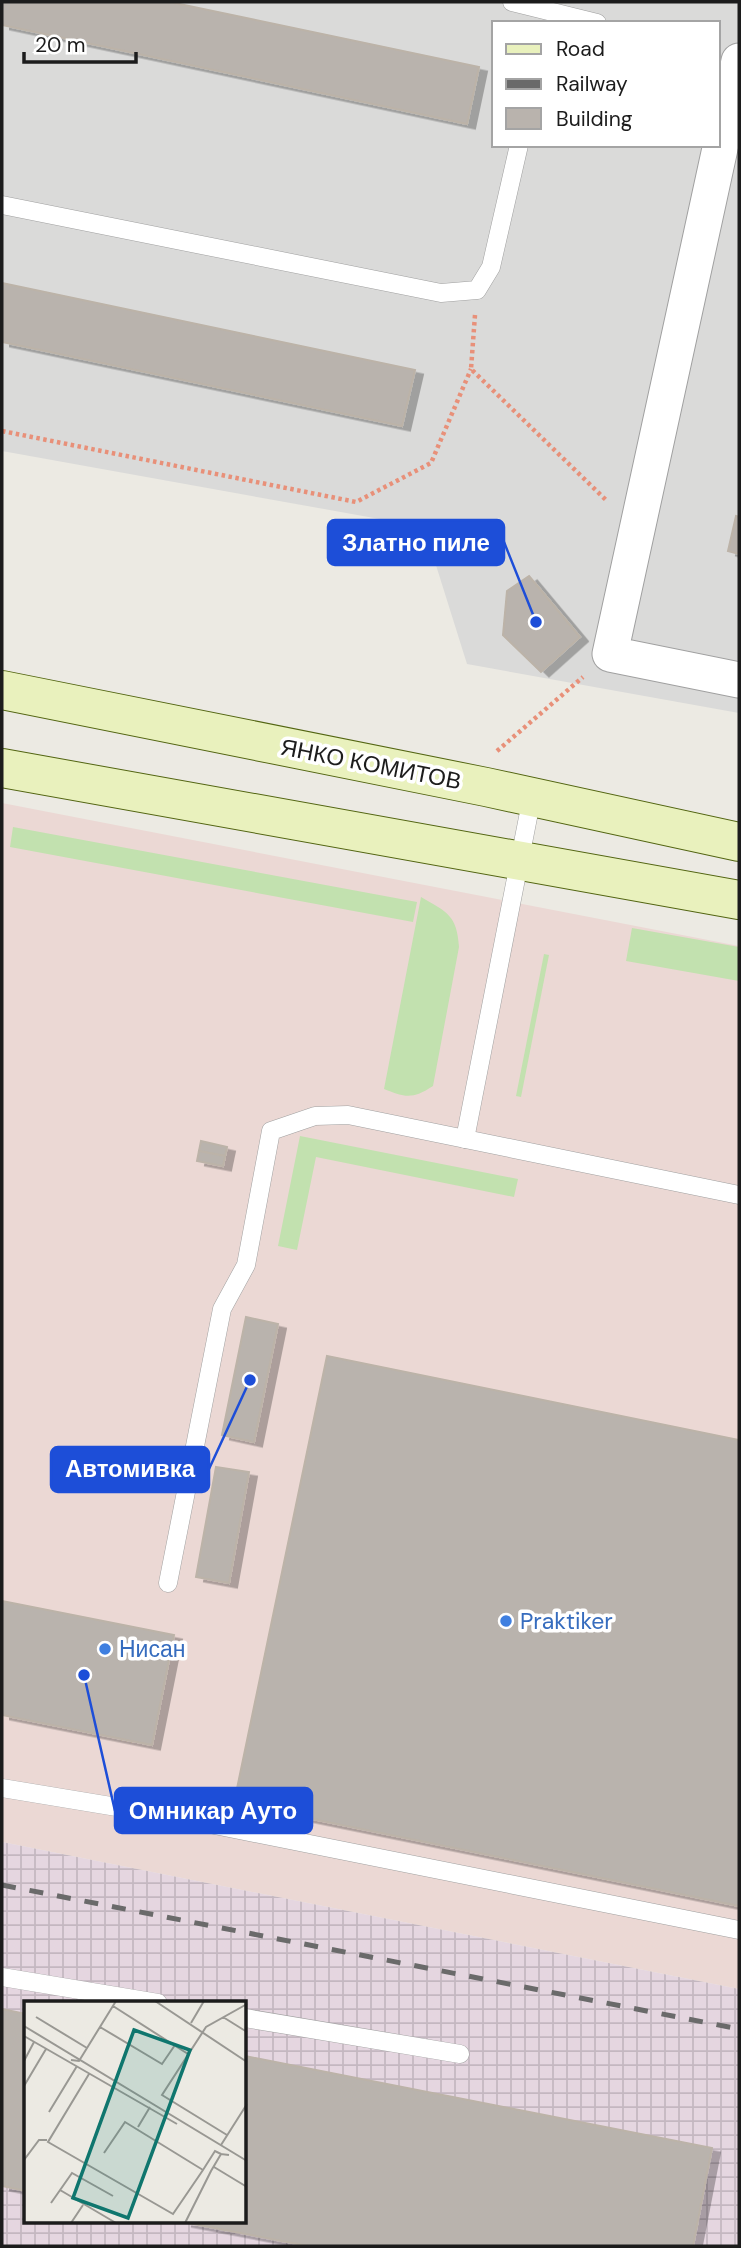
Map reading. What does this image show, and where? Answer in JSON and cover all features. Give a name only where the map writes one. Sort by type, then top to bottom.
[{"type":"main road","name":"ЯНКО КОМИТОВ","points":[[2,690],[532,797],[739,842]]},
{"type":"main road","points":[[2,768],[739,900]]},
{"type":"street","points":[[739,61],[610,654],[739,680]]},
{"type":"lane","points":[[512,2],[549,16],[583,21]]},
{"type":"lane","points":[[720,56],[739,61]]},
{"type":"lane","points":[[2,205],[441,293],[477,290],[491,267],[519,147]]},
{"type":"lane","points":[[465,1139],[532,797]]},
{"type":"lane","points":[[168,1583],[222,1309],[246,1265],[271,1131],[315,1116],[348,1115],[739,1195]]},
{"type":"lane","points":[[2,1787],[165,1815],[739,1930]]},
{"type":"lane","points":[[2,1977],[146,2001]]},
{"type":"lane","points":[[247,2018],[460,2054]]},
{"type":"path","points":[[2,431],[356,502],[431,463],[471,369],[477,290]]},
{"type":"path","points":[[471,369],[638,531]]},
{"type":"path","points":[[495,753],[610,654]]},
{"type":"shaded area","points":[[2,2],[739,2],[739,713],[467,664],[424,527],[2,451]]},
{"type":"shaded area","points":[[2,803],[739,946],[739,1989],[2,1842]]},
{"type":"shaded area","points":[[2,1842],[739,1989],[739,2246],[2,2246]]},
{"type":"green space","points":[[13,827],[417,902],[413,922],[10,847]]},
{"type":"green space","points":[[421,897],[438,907],[453,921],[459,947],[433,1086],[415,1095],[404,1095],[384,1089]]},
{"type":"green space","points":[[632,928],[739,947],[739,981],[626,961]]},
{"type":"green space","points":[[544,954],[549,955],[521,1097],[516,1096]]},
{"type":"green space","points":[[300,1136],[518,1179],[514,1197],[316,1157],[297,1250],[278,1246]]},
{"type":"building","points":[[2,2],[170,2],[479,67],[467,124],[2,25]]},
{"type":"building","points":[[2,283],[415,370],[402,426],[2,342]]},
{"type":"building","points":[[736,516],[739,517],[739,554],[728,551]]},
{"type":"building","points":[[529,576],[580,637],[541,672],[503,635],[507,591]]},
{"type":"building","points":[[201,1141],[227,1147],[225,1156],[199,1151]]},
{"type":"building","points":[[199,1151],[225,1156],[223,1166],[197,1161]]},
{"type":"building","points":[[246,1317],[278,1324],[254,1442],[222,1435]]},
{"type":"building","name":"Praktiker","points":[[327,1356],[739,1440],[739,1906],[234,1803]]},
{"type":"building","points":[[216,1467],[249,1472],[229,1583],[196,1577]]},
{"type":"building","points":[[2,1601],[174,1635],[152,1745],[2,1715]]},
{"type":"building","points":[[2,2009],[24,2014],[24,2191],[2,2186]]},
{"type":"building","points":[[247,2056],[712,2148],[693,2246],[308,2246],[193,2224],[247,2224]]},
{"type":"railway","points":[[2,1885],[739,2029]]},
{"type":"place","name":"Златно пиле","points":[[536,622]]},
{"type":"place","name":"Автомивка","points":[[250,1380]]},
{"type":"place","name":"Praktiker","points":[[506,1621]]},
{"type":"place","name":"Нисан","points":[[105,1649]]},
{"type":"place","name":"Омникар Ауто","points":[[84,1675]]}]
